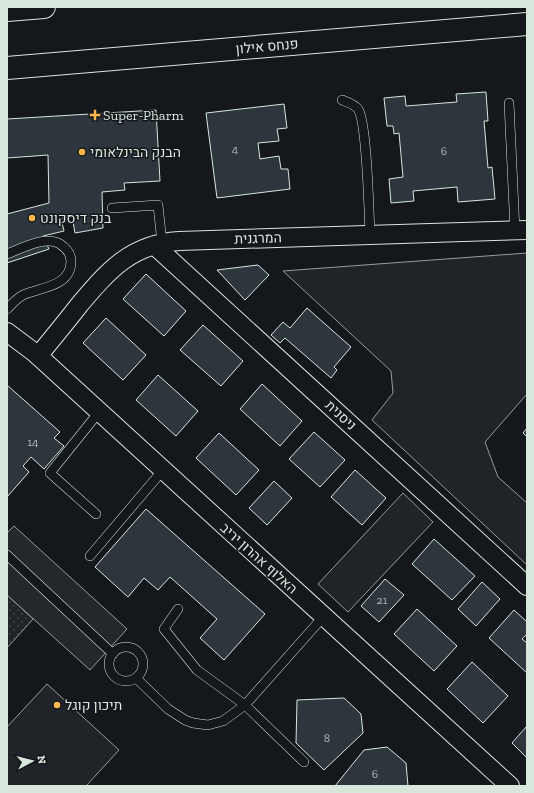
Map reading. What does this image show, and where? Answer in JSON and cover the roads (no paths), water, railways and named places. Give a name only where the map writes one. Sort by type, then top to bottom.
[{"type":"street","points":[[7,10],[44,7]]},
{"type":"street","name":"פנחס אילון","points":[[7,68],[527,24]]},
{"type":"street","name":"המרגנית","points":[[38,356],[111,269],[132,254],[158,244],[521,230]]},
{"type":"street","name":"ניסנית","points":[[158,244],[527,586]]},
{"type":"street","name":"האלוף אהרון יריב","points":[[7,332],[38,356],[510,786]]},
{"type":"lane","points":[[342,100],[352,104],[358,109],[361,116],[364,133],[370,235]]},
{"type":"lane","points":[[509,103],[521,230]]},
{"type":"lane","points":[[112,208],[158,205],[158,244]]},
{"type":"lane","points":[[7,254],[49,241],[58,242],[70,255],[71,268],[68,275],[62,281],[22,295],[7,309]]},
{"type":"lane","points":[[96,514],[50,473],[99,412]]},
{"type":"lane","points":[[90,556],[163,470]]},
{"type":"lane","points":[[7,555],[113,654]]},
{"type":"lane","points":[[178,609],[164,629],[197,670],[245,705],[304,762]]},
{"type":"lane","points":[[136,678],[168,709],[192,723],[208,725],[223,722],[245,705],[324,616]]},
{"type":"lane","points":[[127,648],[138,653],[143,665],[141,672],[136,678],[126,681],[114,676],[110,666],[113,654],[127,648]]},
{"type":"place","name":"Super-Pharm","points":[[95,115]]},
{"type":"place","name":"הבנק הבינלאומי","points":[[82,152]]},
{"type":"place","name":"בנק דיסקונט","points":[[32,218]]},
{"type":"place","name":"תיכון קוגל","points":[[57,705]]}]
